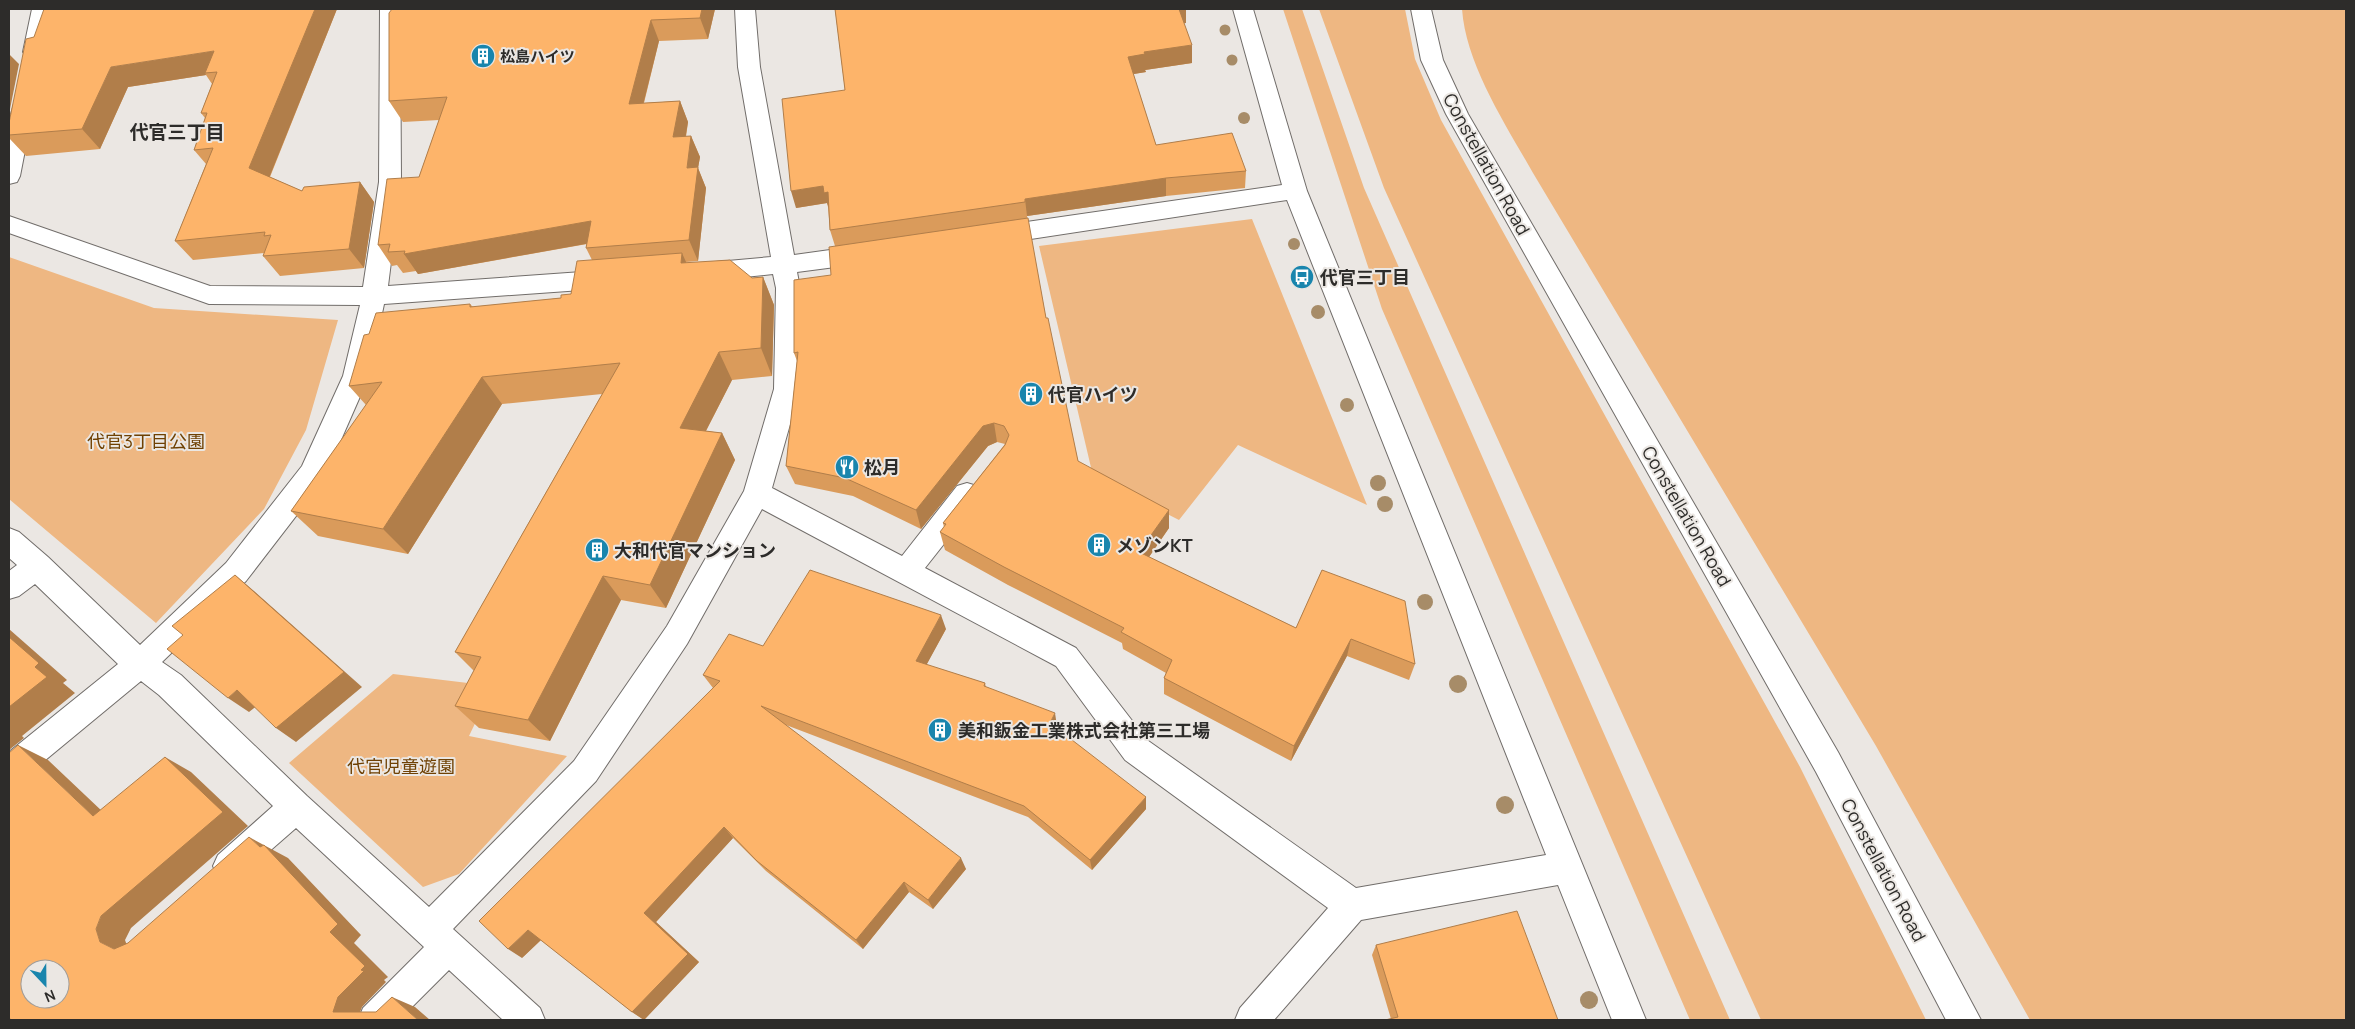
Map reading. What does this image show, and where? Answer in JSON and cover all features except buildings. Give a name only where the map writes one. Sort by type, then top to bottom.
[{"type":"street","points":[[9,176],[42,9]]},
{"type":"street","points":[[9,772],[140,664],[236,572],[313,473],[356,376],[374,296],[390,182],[390,9]]},
{"type":"street","points":[[375,1020],[439,938],[585,771],[678,635],[757,493],[787,389],[788,288],[749,67],[745,9]]},
{"type":"street","points":[[1243,9],[1295,191],[1629,1020]]},
{"type":"street","name":"Constellation Road","points":[[1421,9],[1432,60],[1457,114],[1827,762],[1964,1020]]},
{"type":"street","points":[[966,240],[1295,191]]},
{"type":"street","points":[[9,224],[208,295],[374,296],[636,277]]},
{"type":"street","points":[[684,274],[887,251]]},
{"type":"street","points":[[906,572],[980,478]]},
{"type":"street","points":[[757,493],[1066,657],[1136,750],[1352,904]]},
{"type":"street","points":[[9,540],[140,664],[170,685],[296,807],[528,1020]]},
{"type":"street","points":[[9,587],[38,566]]},
{"type":"street","points":[[209,884],[296,807]]},
{"type":"street","points":[[1252,1020],[1352,904],[1568,867]]},
{"type":"green space","points":[[1283,9],[1302,9],[1364,188],[1730,1020],[1690,1020],[1382,309]]},
{"type":"green space","points":[[1319,9],[1405,9],[1415,59],[1441,120],[1800,767],[1926,1020],[1761,1020],[1384,188]]},
{"type":"green space","points":[[1462,9],[2346,9],[2346,1020],[2030,1020],[1876,746],[1511,135],[1479,73],[1465,30]]},
{"type":"green space","points":[[1252,219],[1367,505],[1238,445],[1179,520],[1093,476],[1039,246]]},
{"type":"green space","name":"代官3丁目公園","points":[[9,257],[154,308],[338,320],[306,430],[264,509],[156,623],[9,499]]},
{"type":"green space","name":"代官児童遊園","points":[[393,674],[493,686],[469,736],[567,756],[459,874],[423,887],[289,763]]},
{"type":"place","name":"松島ハイツ","points":[[483,56]]},
{"type":"place","name":"代官三丁目","points":[[1302,277]]},
{"type":"place","name":"代官ハイツ","points":[[1031,394]]},
{"type":"place","name":"松月","points":[[847,467]]},
{"type":"place","name":"メゾンKT","points":[[1099,545]]},
{"type":"place","name":"大和代官マンション","points":[[597,550]]},
{"type":"place","name":"美和鈑金工業株式会社第三工場","points":[[940,730]]},
{"type":"district","name":"代官三丁目","points":[[177,132]]}]
